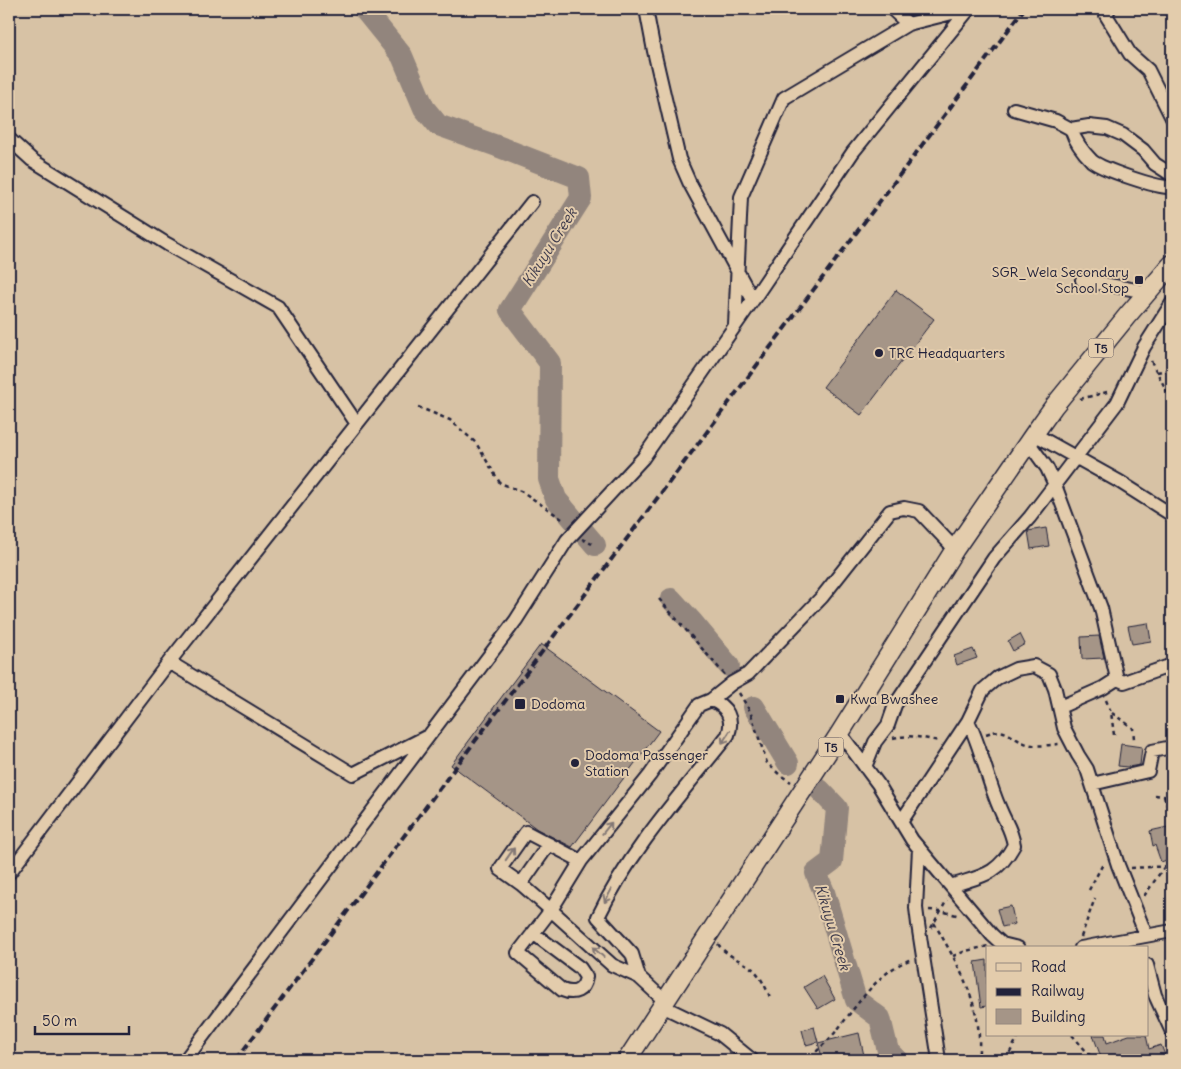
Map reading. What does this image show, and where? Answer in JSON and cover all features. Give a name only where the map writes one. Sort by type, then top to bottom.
[{"type":"highway","name":"T5","points":[[627,1060],[840,733],[955,549],[1054,406],[1172,264]]},
{"type":"street","points":[[646,9],[680,159],[690,184],[753,300]]},
{"type":"street","points":[[892,9],[908,24]]},
{"type":"street","points":[[735,325],[741,197],[784,98],[908,24],[968,9]]},
{"type":"street","points":[[185,1060],[516,620],[566,540],[643,458],[853,152],[968,9]]},
{"type":"street","points":[[1109,9],[1106,15],[1130,54],[1148,70],[1172,118]]},
{"type":"street","points":[[1014,109],[1056,121],[1071,129],[1089,126],[1107,128],[1123,135],[1144,150],[1155,164],[1172,175]]},
{"type":"street","points":[[1071,129],[1075,140],[1085,153],[1093,162],[1103,168],[1147,183],[1167,188],[1172,187]]},
{"type":"street","points":[[9,139],[32,160],[166,244],[278,307],[357,424]]},
{"type":"street","points":[[9,873],[169,662],[532,202]]},
{"type":"street","points":[[1082,280],[1147,292]]},
{"type":"street","points":[[865,767],[875,742],[888,725],[896,704],[994,558],[1030,517],[1117,403],[1144,348],[1172,304]]},
{"type":"street","points":[[1031,438],[1076,458],[1120,482],[1172,516]]},
{"type":"street","points":[[1031,438],[1055,485],[1100,608],[1117,679]]},
{"type":"street","points":[[533,933],[580,968],[586,977],[585,984],[577,992],[569,993],[562,990],[518,953],[533,933],[551,910],[581,861],[650,775],[699,705],[711,700],[732,683],[748,674],[822,597],[890,512],[904,508],[919,511],[955,549]]},
{"type":"street","points":[[169,662],[353,774],[430,734]]},
{"type":"street","points":[[901,822],[968,721],[983,690],[997,678],[1016,669],[1034,666],[1049,674],[1055,689],[1064,728],[1087,769],[1135,910],[1142,940]]},
{"type":"street","points":[[1117,679],[1124,682],[1172,666]]},
{"type":"street","points":[[1060,707],[1103,688],[1117,679]]},
{"type":"street","points":[[639,977],[632,954],[598,917],[611,890],[666,812],[728,735],[732,727],[729,714],[720,704],[711,700]]},
{"type":"street","points":[[952,888],[989,873],[1002,865],[1014,845],[1010,827],[1000,811],[976,737],[968,721]]},
{"type":"street","points":[[840,733],[865,767],[912,840],[982,924],[1002,944],[1010,946]]},
{"type":"street","points":[[1092,784],[1148,771],[1152,751],[1172,747]]},
{"type":"street","points":[[581,861],[526,832],[500,869],[521,884],[612,965],[639,977],[664,1004],[720,1034],[752,1060]]},
{"type":"street","points":[[521,884],[549,844]]},
{"type":"street","points":[[919,848],[916,908],[922,958],[939,1060]]},
{"type":"street","points":[[1080,944],[1142,940],[1172,931]]},
{"type":"street","points":[[1148,969],[1155,995],[1172,1032]]},
{"type":"path","points":[[1144,348],[1172,401]]},
{"type":"path","points":[[1157,372],[1172,369]]},
{"type":"path","points":[[1054,406],[1099,393],[1126,388]]},
{"type":"path","points":[[418,407],[450,420],[476,443],[500,483],[523,492],[565,521]]},
{"type":"path","points":[[582,539],[592,544]]},
{"type":"path","points":[[1103,688],[1111,712],[1114,735]]},
{"type":"path","points":[[1111,712],[1133,728],[1134,739]]},
{"type":"path","points":[[1155,795],[1172,797]]},
{"type":"path","points":[[1164,796],[1172,820]]},
{"type":"path","points":[[1089,890],[1104,860]]},
{"type":"path","points":[[1135,910],[1165,866]]},
{"type":"path","points":[[1120,868],[1172,866]]},
{"type":"path","points":[[920,943],[941,911],[952,888]]},
{"type":"path","points":[[1080,944],[1084,926],[1095,898]]},
{"type":"path","points":[[916,908],[941,911],[982,924]]},
{"type":"path","points":[[934,923],[953,956],[977,1013],[980,1047],[978,1060]]},
{"type":"path","points":[[710,933],[726,953],[754,970],[770,997]]},
{"type":"path","points":[[990,946],[1002,944]]},
{"type":"path","points":[[953,956],[966,950],[986,947]]},
{"type":"path","points":[[818,1060],[817,1051],[840,1027],[872,986],[902,962],[922,958]]},
{"type":"path","points":[[1006,1060],[1018,1036]]},
{"type":"path","points":[[1073,1036],[1094,1060]]},
{"type":"building","name":"TRC Headquarters","points":[[896,290],[934,319],[861,415],[823,387]]},
{"type":"building","points":[[1046,528],[1049,546],[1031,549],[1028,531]]},
{"type":"building","points":[[1148,623],[1151,641],[1132,644],[1128,626]]},
{"type":"building","points":[[1020,634],[1025,644],[1013,651],[1008,641]]},
{"type":"building","points":[[1099,636],[1104,658],[1082,659],[1081,637]]},
{"type":"building","name":"Dodoma Passenger Station","points":[[541,644],[659,731],[572,847],[537,829],[451,765]]},
{"type":"building","points":[[973,649],[977,658],[957,665],[954,656]]},
{"type":"building","points":[[1121,744],[1142,747],[1140,765],[1118,766]]},
{"type":"building","points":[[1172,826],[1172,858],[1161,862],[1155,845],[1153,846],[1150,831]]},
{"type":"building","points":[[1011,906],[1015,924],[1002,927],[997,909]]},
{"type":"building","points":[[986,960],[986,1006],[981,1007],[975,962]]},
{"type":"building","points":[[822,976],[835,999],[818,1009],[804,987]]},
{"type":"building","points":[[814,1027],[818,1042],[806,1045],[802,1030]]},
{"type":"building","points":[[859,1033],[865,1060],[825,1060],[825,1056],[822,1057],[818,1043]]},
{"type":"building","points":[[1093,1036],[1105,1036],[1107,1043],[1126,1036],[1146,1036],[1149,1049],[1161,1045],[1167,1060],[1102,1060]]},
{"type":"waterway","name":"Kikuyu Creek","points":[[364,9],[402,56],[424,108],[438,125],[579,178],[581,198],[510,310],[550,363],[549,479],[556,499],[595,545]]},
{"type":"waterway","name":"Kikuyu Creek","points":[[671,599],[729,666]]},
{"type":"waterway","name":"Kikuyu Creek","points":[[754,707],[788,763]]},
{"type":"waterway","name":"Kikuyu Creek","points":[[820,790],[837,808],[832,861],[816,873],[824,892],[856,1000],[880,1018],[888,1051],[897,1060]]},
{"type":"railway","points":[[236,1060],[1024,9]]},
{"type":"place","name":"SGR_Wela Secondary School Stop","points":[[1139,280]]},
{"type":"place","name":"TRC Headquarters","points":[[879,353]]},
{"type":"place","name":"Kwa Bwashee","points":[[840,699]]},
{"type":"place","name":"Dodoma","points":[[520,704]]},
{"type":"place","name":"Dodoma Passenger Station","points":[[575,763]]}]
